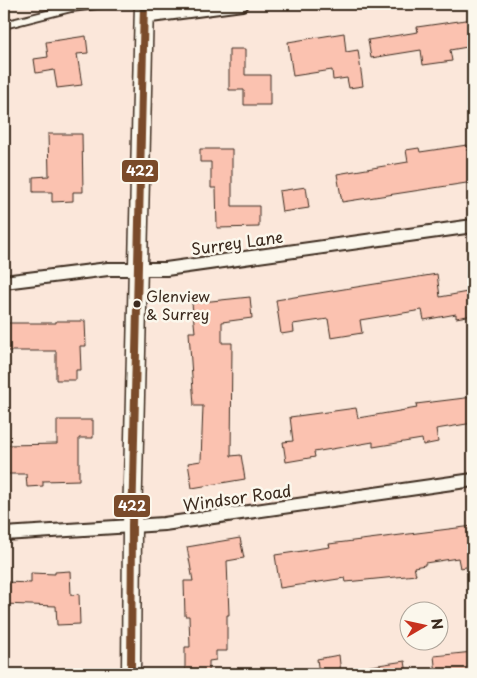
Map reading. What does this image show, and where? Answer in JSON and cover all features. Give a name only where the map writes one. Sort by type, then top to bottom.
[{"type":"main road","points":[[131,674],[132,526],[143,11]]},
{"type":"street","points":[[143,11],[242,4]]},
{"type":"street","name":"Surrey Lane","points":[[4,282],[108,269],[166,268],[473,226]]},
{"type":"street","name":"Windsor Road","points":[[4,534],[164,524],[473,480]]},
{"type":"lane","points":[[4,25],[71,8],[105,4]]},
{"type":"building","points":[[473,19],[473,46],[450,50],[452,61],[423,65],[421,50],[371,58],[368,40],[418,32],[417,27]]},
{"type":"building","points":[[344,33],[346,52],[358,50],[363,86],[349,88],[347,78],[333,80],[332,70],[293,76],[288,42]]},
{"type":"building","points":[[86,36],[88,53],[77,54],[82,85],[57,88],[54,70],[36,73],[34,59],[48,57],[46,42]]},
{"type":"building","points":[[229,49],[245,49],[245,75],[270,75],[270,105],[244,105],[244,90],[229,90]]},
{"type":"building","points":[[48,134],[82,134],[83,192],[73,192],[73,201],[52,202],[52,192],[33,192],[33,177],[49,176]]},
{"type":"building","points":[[467,145],[473,182],[342,202],[337,174],[408,162],[406,150],[419,148],[420,152]]},
{"type":"building","points":[[200,149],[232,149],[232,206],[259,206],[259,227],[217,228],[216,188],[211,188],[211,162],[200,162]]},
{"type":"building","points":[[306,187],[309,208],[282,212],[279,191]]},
{"type":"building","points":[[437,274],[440,297],[473,291],[473,315],[456,318],[456,314],[424,320],[422,310],[360,320],[362,333],[331,338],[328,319],[293,324],[294,332],[281,334],[276,300]]},
{"type":"building","points":[[250,297],[252,318],[222,322],[222,343],[232,343],[231,456],[241,455],[245,479],[192,488],[188,463],[201,461],[203,406],[194,406],[189,332],[195,332],[192,303]]},
{"type":"building","points":[[56,321],[85,321],[86,346],[80,346],[81,370],[76,370],[76,380],[56,380],[56,351],[6,351],[6,323],[56,323]]},
{"type":"building","points":[[473,397],[473,423],[436,429],[438,442],[423,445],[422,439],[373,447],[373,442],[314,452],[315,457],[286,462],[283,442],[293,441],[290,417],[356,408],[358,418],[417,408],[416,404]]},
{"type":"building","points":[[57,420],[93,420],[93,438],[79,438],[79,480],[43,481],[43,486],[27,487],[26,474],[7,474],[7,445],[57,444]]},
{"type":"building","points":[[473,526],[473,566],[460,568],[458,558],[425,563],[425,565],[414,567],[416,575],[346,582],[345,578],[280,588],[275,555],[330,547],[329,544]]},
{"type":"building","points":[[240,538],[244,558],[227,561],[229,615],[227,615],[227,651],[216,651],[216,660],[209,661],[209,674],[185,674],[185,647],[190,647],[189,616],[185,616],[184,581],[193,581],[187,547]]},
{"type":"building","points":[[70,571],[71,595],[79,594],[80,624],[57,625],[56,606],[4,604],[5,582],[31,583],[31,573],[55,574],[55,572]]},
{"type":"building","points":[[473,652],[473,674],[436,674],[434,656]]},
{"type":"building","points":[[339,655],[341,674],[319,674],[317,659]]},
{"type":"building","points":[[405,661],[407,674],[366,674],[365,667]]},
{"type":"transit line","name":"422","points":[[131,674],[132,526],[144,4]]},
{"type":"place","name":"Glenview & Surrey","points":[[137,304]]}]
